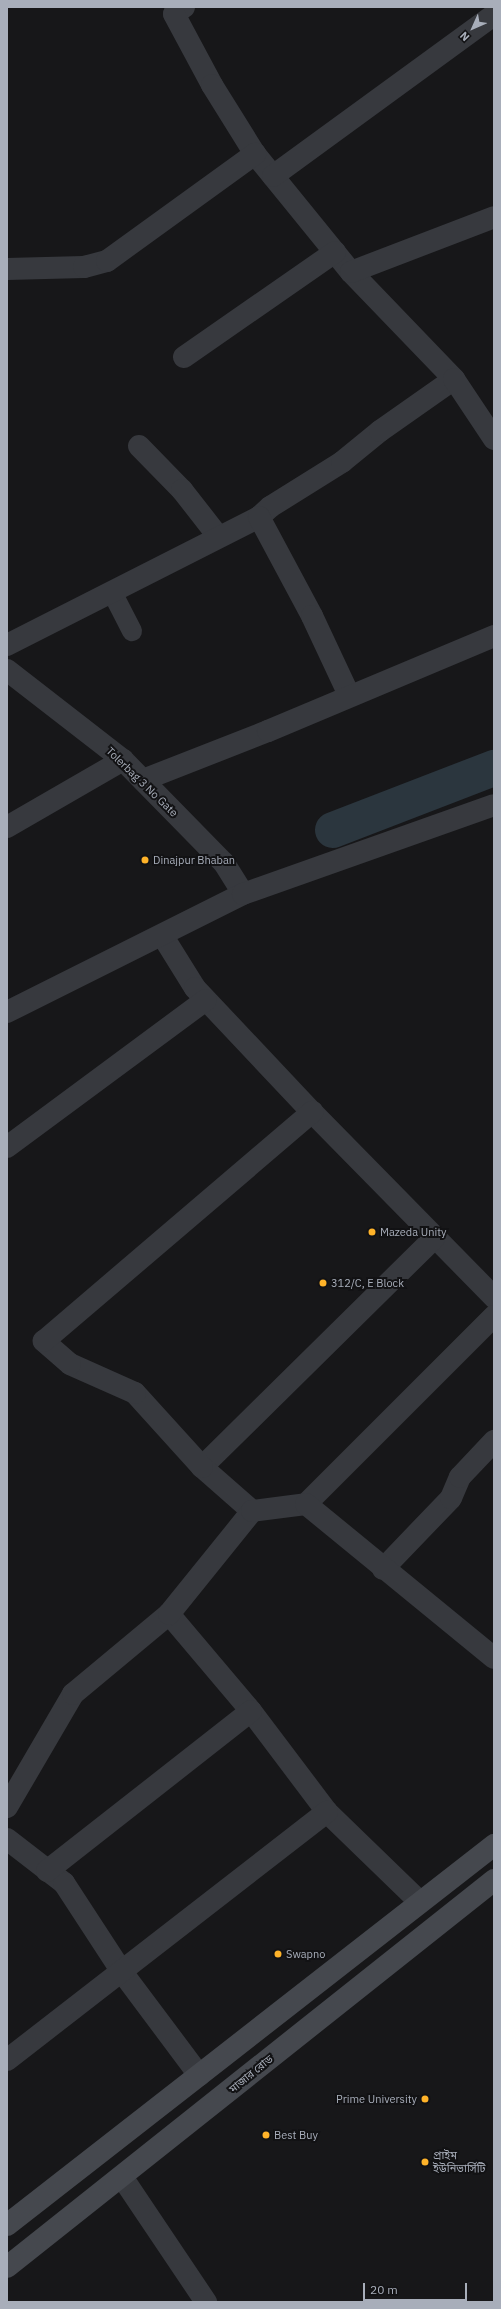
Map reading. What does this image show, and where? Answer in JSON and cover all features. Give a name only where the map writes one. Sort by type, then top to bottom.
[{"type":"main road","points":[[7,2225],[494,1845]]},
{"type":"main road","name":"মাজার রোড","points":[[7,2267],[494,1880]]},
{"type":"street","points":[[184,7],[174,14],[212,85],[255,154],[351,272],[454,379],[494,439]]},
{"type":"street","points":[[273,176],[494,15]]},
{"type":"street","points":[[7,269],[84,267],[107,261],[255,154]]},
{"type":"street","points":[[351,272],[494,217]]},
{"type":"street","points":[[184,357],[335,252]]},
{"type":"street","points":[[7,646],[218,536],[259,517],[270,508],[342,462],[380,431],[454,379]]},
{"type":"street","points":[[139,446],[182,490],[218,536]]},
{"type":"street","points":[[259,517],[312,616],[349,696]]},
{"type":"street","points":[[143,780],[210,755],[494,636]]},
{"type":"street","name":"Tolerbag 3 No Gate","points":[[7,670],[123,760],[224,863],[243,894]]},
{"type":"street","points":[[7,827],[123,760]]},
{"type":"street","points":[[7,1012],[243,894],[494,806]]},
{"type":"street","points":[[162,935],[195,988],[206,1000],[434,1238],[494,1297]]},
{"type":"street","points":[[7,1147],[206,1000]]},
{"type":"street","points":[[252,1511],[202,1467],[135,1393],[70,1364],[44,1341],[312,1112]]},
{"type":"street","points":[[202,1467],[434,1238]]},
{"type":"street","points":[[7,1807],[73,1694],[169,1614],[252,1511],[306,1504],[494,1316]]},
{"type":"street","points":[[383,1569],[451,1498],[460,1477],[494,1441]]},
{"type":"street","points":[[306,1504],[383,1569],[494,1658]]},
{"type":"street","points":[[169,1614],[251,1711],[327,1812],[420,1902]]},
{"type":"street","points":[[47,1871],[251,1711]]},
{"type":"street","points":[[7,2060],[327,1812]]},
{"type":"street","points":[[7,1839],[64,1883],[122,1972],[199,2075]]},
{"type":"street","points":[[122,2177],[206,2302]]},
{"type":"lane","points":[[112,592],[132,631]]},
{"type":"waterway","points":[[333,830],[494,768]]},
{"type":"place","name":"Dinajpur Bhaban","points":[[145,860]]},
{"type":"place","name":"Mazeda Unity","points":[[372,1232]]},
{"type":"place","name":"312/C, E Block","points":[[323,1283]]},
{"type":"place","name":"Swapno","points":[[278,1954]]},
{"type":"place","name":"Prime University","points":[[425,2099]]},
{"type":"place","name":"Best Buy","points":[[266,2135]]},
{"type":"place","name":"প্রাইম ইউনিভার্সিটি","points":[[425,2162]]}]
